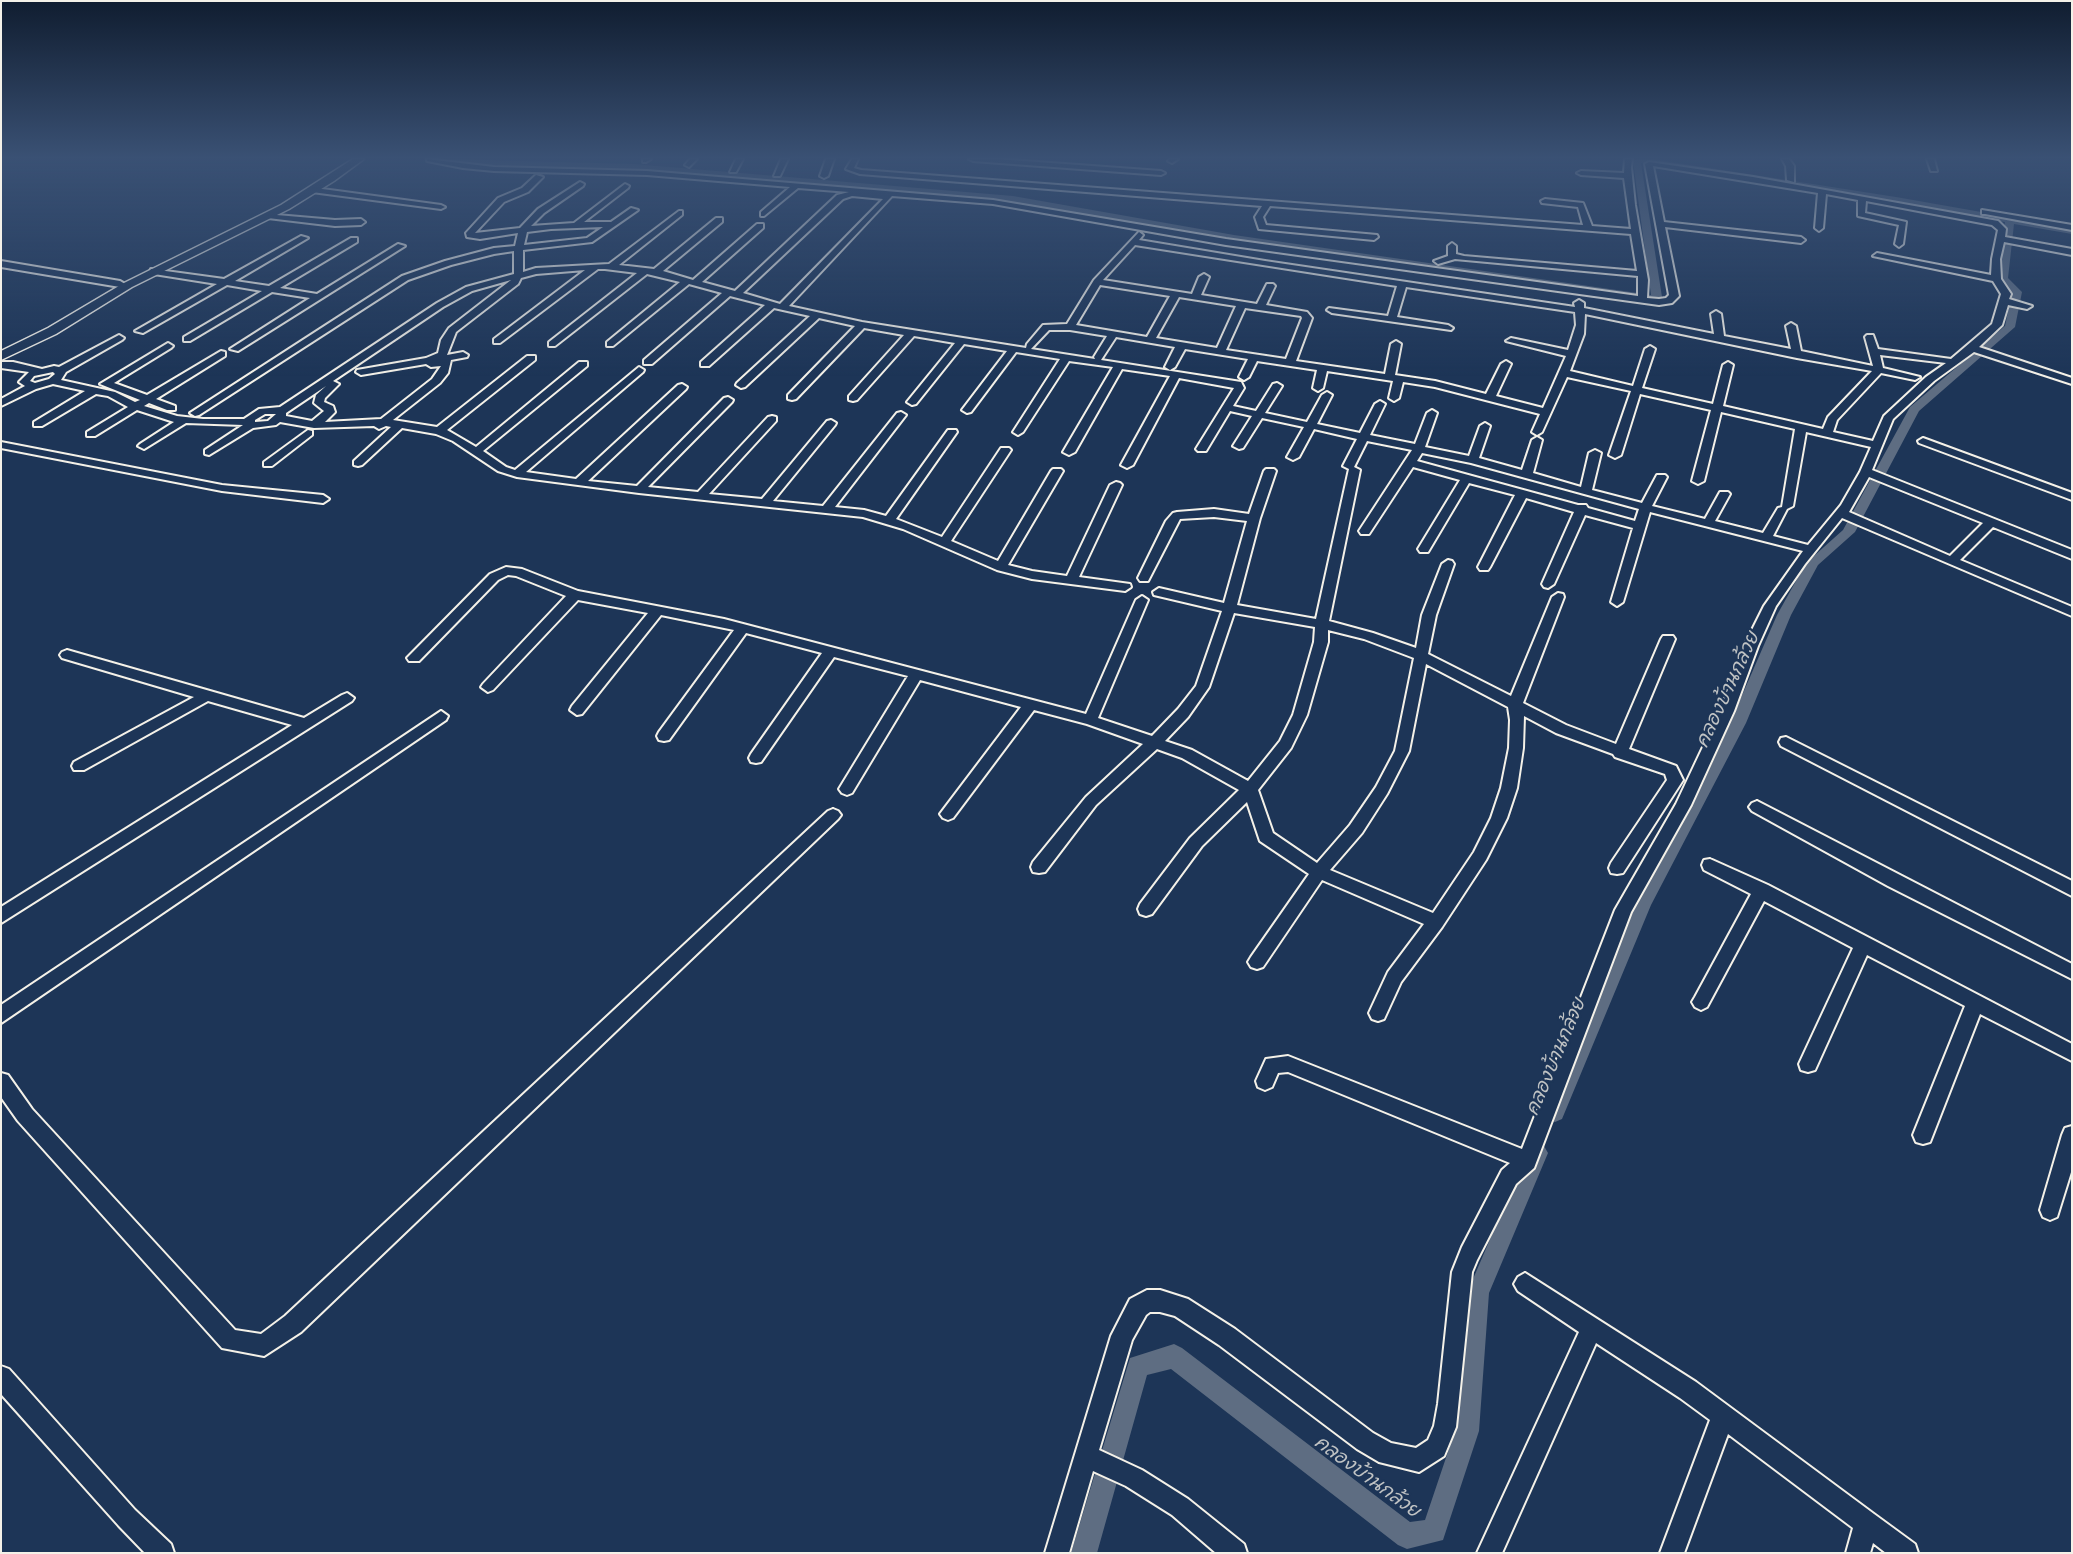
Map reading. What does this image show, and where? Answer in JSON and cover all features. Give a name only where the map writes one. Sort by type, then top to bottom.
[{"type":"street","points":[[1,352],[44,330],[120,284],[228,232]]},
{"type":"street","points":[[1,356],[52,331],[103,298],[236,232]]},
{"type":"street","points":[[471,232],[470,233],[480,236],[512,232]]},
{"type":"street","points":[[358,463],[388,425],[444,373],[446,366],[444,359],[446,340],[452,330],[510,287],[518,272],[519,247],[523,232]]},
{"type":"street","points":[[195,413],[405,278],[448,263],[519,247],[583,242],[603,232]]},
{"type":"street","points":[[497,341],[652,232]]},
{"type":"street","points":[[656,272],[706,232]]},
{"type":"street","points":[[610,344],[753,232]]},
{"type":"street","points":[[648,362],[733,293],[802,232]]},
{"type":"street","points":[[705,364],[777,305],[853,232]]},
{"type":"street","points":[[1070,327],[1097,282],[1142,232]]},
{"type":"street","points":[[1166,232],[1242,244],[1669,301],[1674,296],[1661,232]]},
{"type":"street","points":[[1308,232],[1374,237]]},
{"type":"street","points":[[1630,232],[1636,232],[1646,323]]},
{"type":"street","points":[[1726,232],[1801,240]]},
{"type":"street","points":[[1899,244],[1902,232]]},
{"type":"street","points":[[1057,1553],[1089,1456],[1122,1336],[1138,1307],[1147,1301],[1160,1301],[1180,1307],[1227,1336],[1365,1441],[1387,1454],[1419,1460],[1436,1448],[1446,1427],[1462,1272],[1469,1254],[1509,1177],[1527,1161],[1623,910],[1683,805],[1727,712],[1752,646],[1770,606],[1811,549],[1843,513],[1869,474],[1877,445],[1888,418],[1930,380],[1973,349],[1998,324],[2006,301],[2006,294],[1996,279],[1996,259],[2003,240],[2003,232]]},
{"type":"street","points":[[140,330],[304,238]]},
{"type":"street","points":[[187,339],[354,240]]},
{"type":"street","points":[[2003,240],[2072,252]]},
{"type":"street","points":[[1133,242],[1216,260],[1265,264],[1578,310],[1915,377]]},
{"type":"street","points":[[234,349],[400,246]]},
{"type":"street","points":[[1452,246],[1454,257]]},
{"type":"street","points":[[1877,256],[1932,265],[1996,279]]},
{"type":"street","points":[[1438,261],[1454,257],[1642,274]]},
{"type":"street","points":[[1,264],[120,284]]},
{"type":"street","points":[[1260,275],[1265,264]]},
{"type":"street","points":[[209,452],[250,421],[454,296],[518,272],[602,266],[656,272],[777,305],[862,325],[1119,366],[1173,370],[1232,382],[1238,386],[1202,449]]},
{"type":"street","points":[[154,271],[319,297]]},
{"type":"street","points":[[552,344],[645,271]]},
{"type":"street","points":[[1196,296],[1204,277]]},
{"type":"street","points":[[1097,282],[1260,306],[1306,315],[1307,318],[1290,364]]},
{"type":"street","points":[[1392,319],[1402,285]]},
{"type":"street","points":[[1260,306],[1270,286]]},
{"type":"street","points":[[1149,341],[1176,294]]},
{"type":"street","points":[[1527,474],[1537,436],[1564,373],[1580,329],[1578,295]]},
{"type":"street","points":[[2006,301],[2025,306]]},
{"type":"street","points":[[1220,352],[1242,304]]},
{"type":"street","points":[[1332,310],[1448,328]]},
{"type":"street","points":[[1716,314],[1720,339]]},
{"type":"street","points":[[741,385],[818,315]]},
{"type":"street","points":[[792,397],[862,325]]},
{"type":"street","points":[[1791,326],[1797,355]]},
{"type":"street","points":[[1030,346],[1046,327],[1070,327],[1290,364],[1394,378],[1546,412]]},
{"type":"street","points":[[854,398],[911,333]]},
{"type":"street","points":[[1099,357],[1113,334]]},
{"type":"street","points":[[1870,337],[1879,370]]},
{"type":"street","points":[[1,372],[29,382],[58,376],[119,338]]},
{"type":"street","points":[[266,425],[358,360],[379,341]]},
{"type":"street","points":[[912,402],[961,341]]},
{"type":"street","points":[[1511,341],[1570,354]]},
{"type":"street","points":[[1394,398],[1396,344]]},
{"type":"street","points":[[105,384],[168,346]]},
{"type":"street","points":[[1127,465],[1173,370],[1181,346]]},
{"type":"street","points":[[1615,455],[1650,349]]},
{"type":"street","points":[[1973,349],[2072,380]]},
{"type":"street","points":[[967,410],[1013,350]]},
{"type":"street","points":[[1874,351],[1946,360]]},
{"type":"street","points":[[91,434],[137,408],[221,354]]},
{"type":"street","points":[[324,383],[337,382],[361,372],[463,355]]},
{"type":"street","points":[[1018,432],[1066,357]]},
{"type":"street","points":[[439,432],[531,358]]},
{"type":"street","points":[[1244,377],[1253,358]]},
{"type":"street","points":[[358,360],[364,363],[361,372]]},
{"type":"street","points":[[478,451],[583,364]]},
{"type":"street","points":[[1490,398],[1506,364]]},
{"type":"street","points":[[1,365],[13,365],[58,376],[111,394],[137,408],[184,420],[250,421]]},
{"type":"street","points":[[1698,481],[1728,365]]},
{"type":"street","points":[[1069,452],[1119,366]]},
{"type":"street","points":[[1294,457],[1311,425],[1322,392],[1323,368]]},
{"type":"street","points":[[518,474],[639,370]]},
{"type":"street","points":[[1827,435],[1832,419],[1879,370]]},
{"type":"street","points":[[1,403],[29,382],[40,371]]},
{"type":"street","points":[[1564,373],[1877,445]]},
{"type":"street","points":[[58,376],[123,388],[170,408],[266,425],[311,429],[388,425],[439,432],[457,439],[478,451],[502,469],[518,474],[639,490],[828,508],[889,520],[1001,567],[1032,575],[1125,587]]},
{"type":"street","points":[[268,464],[311,429],[330,410],[319,403],[320,398],[337,382]]},
{"type":"street","points":[[1239,446],[1278,386]]},
{"type":"street","points":[[579,483],[682,388]]},
{"type":"street","points":[[38,424],[95,390]]},
{"type":"street","points":[[639,490],[728,400]]},
{"type":"street","points":[[1146,909],[1196,842],[1250,789],[1286,744],[1300,715],[1321,642],[1326,599],[1351,468],[1363,437],[1380,404]]},
{"type":"street","points":[[1233,409],[1473,460],[1645,508],[1811,549]]},
{"type":"street","points":[[269,410],[311,429]]},
{"type":"street","points":[[1365,531],[1419,449],[1432,413]]},
{"type":"street","points":[[828,508],[901,415]]},
{"type":"street","points":[[702,496],[772,419]]},
{"type":"street","points":[[144,446],[184,420]]},
{"type":"street","points":[[766,502],[831,423]]},
{"type":"street","points":[[1473,460],[1485,426]]},
{"type":"street","points":[[1766,538],[1784,508],[1801,429]]},
{"type":"street","points":[[889,520],[952,432]]},
{"type":"street","points":[[1924,441],[2072,497]]},
{"type":"street","points":[[1,445],[222,488],[323,498]]},
{"type":"street","points":[[944,542],[1005,450]]},
{"type":"street","points":[[1586,491],[1595,453]]},
{"type":"street","points":[[1411,463],[1524,492],[1640,526]]},
{"type":"street","points":[[1039,867],[1091,800],[1156,741],[1183,713],[1202,687],[1230,608],[1254,518],[1270,470]]},
{"type":"street","points":[[1001,567],[1057,471]]},
{"type":"street","points":[[1869,474],[2072,555]]},
{"type":"street","points":[[1617,602],[1645,508],[1661,476]]},
{"type":"street","points":[[1424,548],[1467,477]]},
{"type":"street","points":[[1071,580],[1116,486]]},
{"type":"street","points":[[1484,567],[1524,492]]},
{"type":"street","points":[[1708,524],[1724,494]]},
{"type":"street","points":[[1378,1013],[1394,977],[1436,922],[1480,856],[1499,818],[1509,788],[1516,748],[1517,720],[1515,705],[1582,508]]},
{"type":"street","points":[[1144,578],[1172,521],[1177,516],[1214,513],[1254,518]]},
{"type":"street","points":[[1843,513],[2072,612]]},
{"type":"street","points":[[1952,561],[1991,522]]},
{"type":"street","points":[[1257,962],[1319,872],[1356,829],[1382,790],[1402,751],[1429,614],[1448,564]]},
{"type":"street","points":[[414,658],[500,573],[518,572],[575,595],[710,620],[1090,720],[1156,741],[1206,762],[1250,789],[1266,837],[1319,872],[1436,922]]},
{"type":"street","points":[[1125,587],[1131,580],[1144,578],[1154,582],[1159,588],[1159,592]]},
{"type":"street","points":[[1125,587],[1127,594],[1142,600],[1152,598],[1159,592]]},
{"type":"street","points":[[1159,592],[1230,608],[1323,624],[1368,636],[1420,656],[1561,729],[1620,753],[1660,764],[1670,770],[1675,780],[1617,868]]},
{"type":"street","points":[[488,687],[575,595]]},
{"type":"street","points":[[1090,720],[1142,600]]},
{"type":"street","points":[[577,710],[657,611]]},
{"type":"street","points":[[664,736],[742,629]]},
{"type":"street","points":[[1620,753],[1668,638]]},
{"type":"street","points":[[756,758],[829,652]]},
{"type":"street","points":[[67,655],[305,724]]},
{"type":"street","points":[[847,789],[916,674]]},
{"type":"street","points":[[79,766],[206,696]]},
{"type":"street","points":[[1,916],[347,698]]},
{"type":"street","points":[[948,814],[1030,705]]},
{"type":"street","points":[[1,1015],[441,716]]},
{"type":"street","points":[[1786,742],[2072,889]]},
{"type":"street","points":[[1757,807],[1894,881],[2072,972]]},
{"type":"street","points":[[1,1081],[25,1115],[230,1340],[264,1345],[293,1324],[833,816]]},
{"type":"street","points":[[1710,865],[1762,890],[2072,1053]]},
{"type":"street","points":[[1701,1002],[1762,890]]},
{"type":"street","points":[[1808,1064],[1864,943]]},
{"type":"street","points":[[1923,1135],[1976,1002]]},
{"type":"street","points":[[1265,1081],[1273,1065],[1288,1064],[1527,1161]]},
{"type":"street","points":[[2050,1210],[2072,1135]]},
{"type":"street","points":[[1525,1284],[1688,1390],[1906,1553]]},
{"type":"street","points":[[1489,1553],[1592,1328]]},
{"type":"street","points":[[1,1377],[127,1518],[162,1553]]},
{"type":"street","points":[[1672,1553],[1723,1416]]},
{"type":"street","points":[[1089,1456],[1134,1478],[1180,1507],[1235,1553]]},
{"type":"street","points":[[1858,1553],[1866,1522]]},
{"type":"waterway","points":[[1197,232],[1651,298],[1657,297],[1647,232]]},
{"type":"waterway","name":"คลองบ้านกล้วย","points":[[1555,1112],[1642,904],[1738,723],[1784,615],[1813,563],[1848,532],[1914,409],[2010,327],[2017,292],[2003,279],[2009,232]]},
{"type":"waterway","name":"คลองบ้านกล้วย","points":[[1084,1553],[1138,1366],[1174,1356],[1407,1536],[1434,1531],[1467,1431],[1478,1293],[1537,1153]]}]
